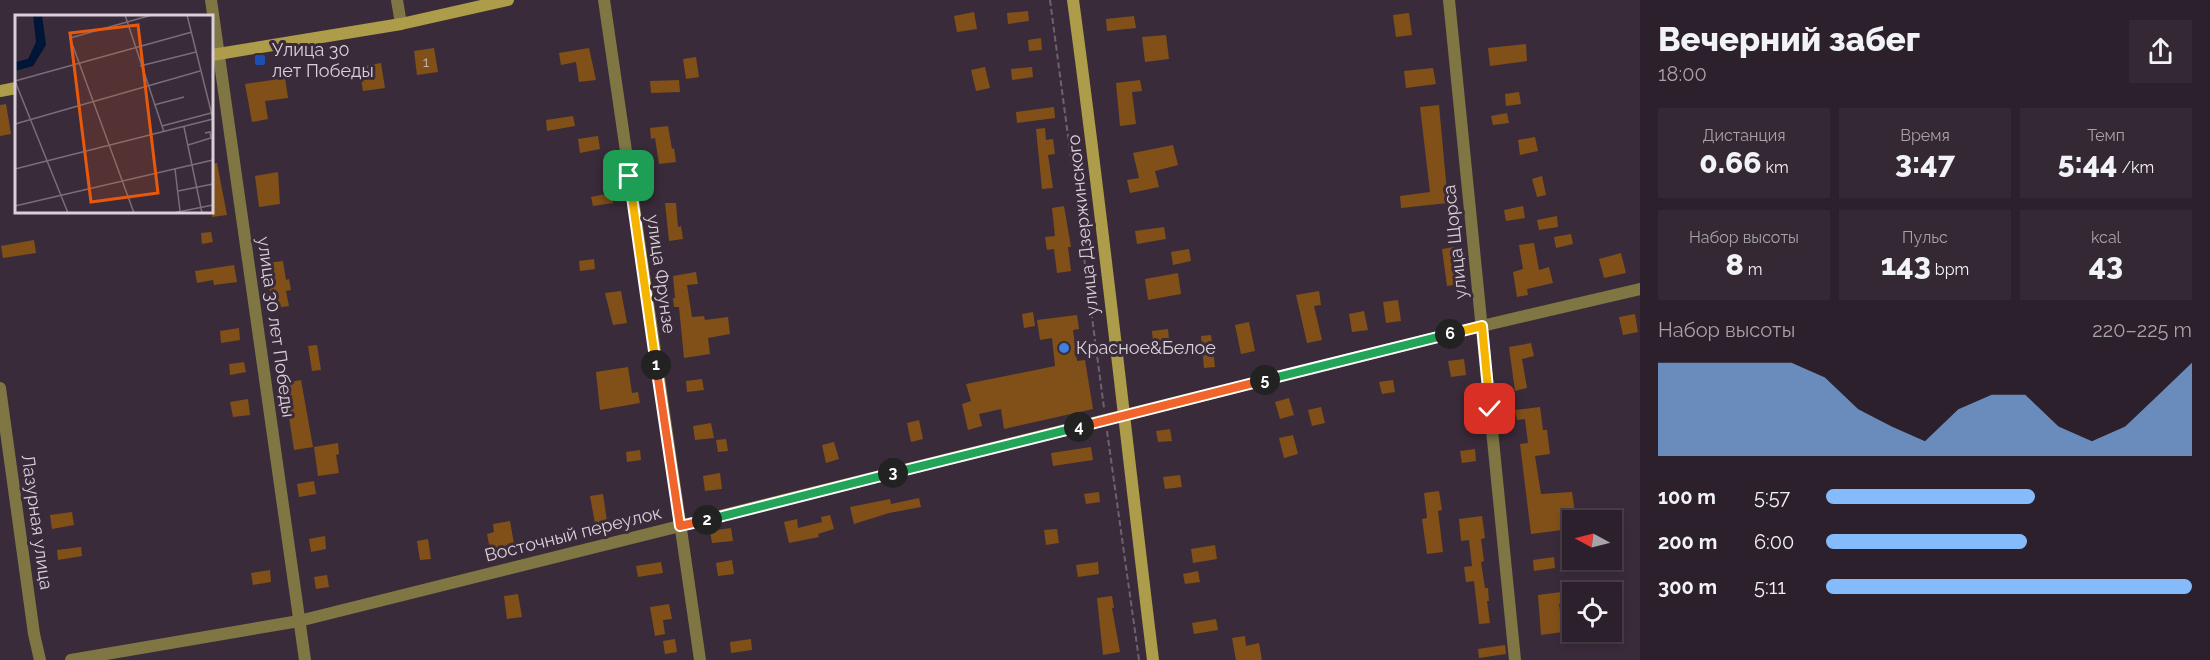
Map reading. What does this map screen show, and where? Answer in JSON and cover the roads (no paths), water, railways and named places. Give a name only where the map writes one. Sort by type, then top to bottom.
[{"type":"street","name":"улица 30 лет Победы","points":[[211,0],[212,15]]},
{"type":"street","points":[[398,0],[400,24]]},
{"type":"street","points":[[216,55],[400,24],[508,0]]},
{"type":"street","name":"улица Фрунзе","points":[[604,0],[700,660]]},
{"type":"street","name":"улица Дзержинского","points":[[1073,0],[1093,146],[1122,416],[1153,660]]},
{"type":"street","name":"улица Щорса","points":[[1449,0],[1515,660]]},
{"type":"street","name":"улица 30 лет Победы","points":[[213,22],[305,660]]},
{"type":"street","points":[[0,91],[15,88]]},
{"type":"street","name":"Восточный переулок","points":[[71,660],[299,621],[1482,326],[1640,290]]},
{"type":"street","name":"Лазурная улица","points":[[0,388],[34,634],[40,660]]},
{"type":"place","name":"Улица 30 лет Победы","points":[[260,60]]},
{"type":"place","name":"Красное&Белое","points":[[1064,348]]}]
